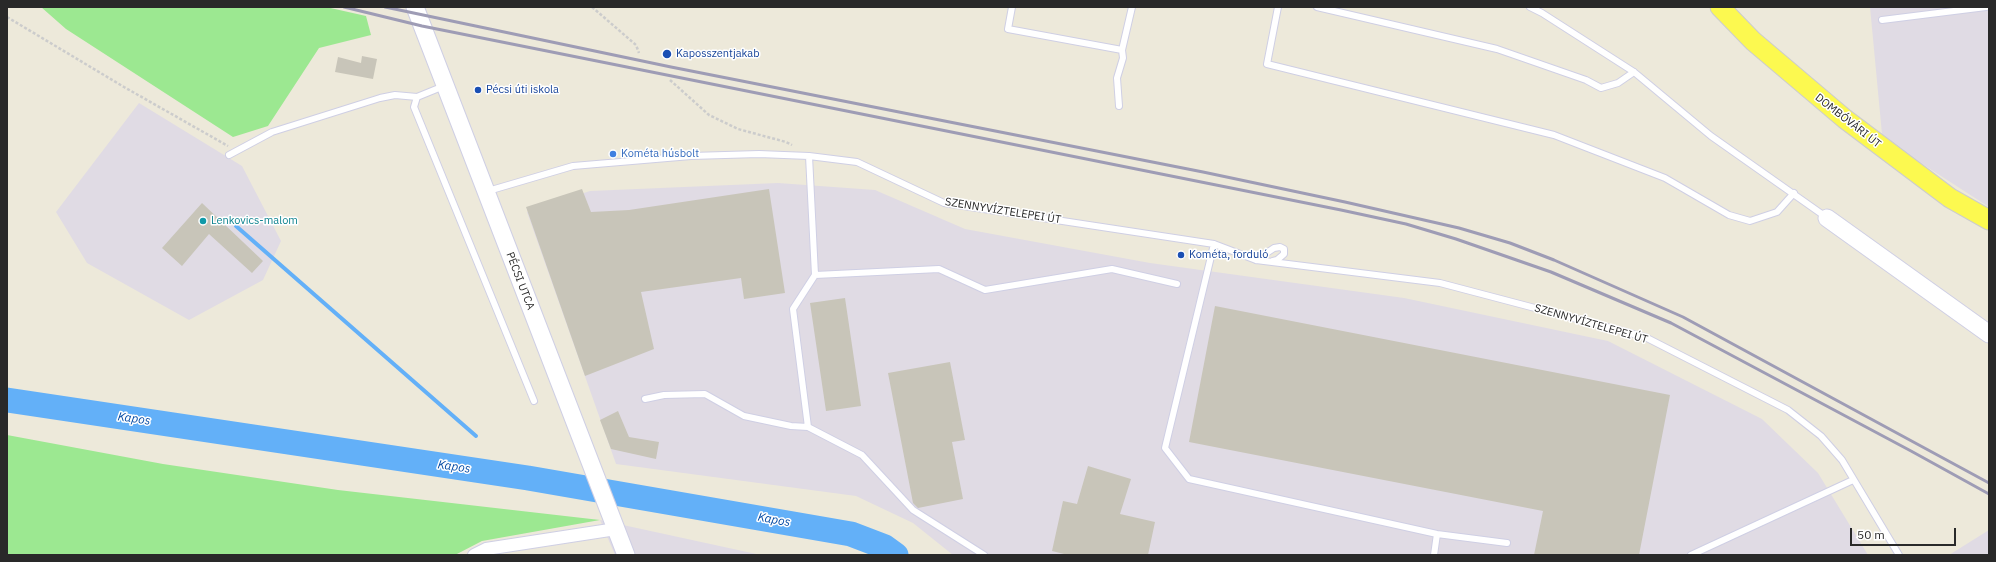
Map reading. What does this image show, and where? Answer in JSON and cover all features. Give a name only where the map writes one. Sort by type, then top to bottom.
[{"type":"main road","name":"DOMBÓVÁRI ÚT","points":[[1720,7],[1776,61],[1845,119],[1950,198],[1989,220]]},
{"type":"street","name":"PÉCSI UTCA","points":[[415,7],[444,86],[626,555]]},
{"type":"street","points":[[1827,218],[1989,334]]},
{"type":"street","points":[[474,555],[486,549],[613,521]]},
{"type":"lane","points":[[1012,7],[1008,29],[1122,50]]},
{"type":"lane","points":[[1119,106],[1117,78],[1123,58],[1122,50],[1132,7]]},
{"type":"lane","points":[[1278,7],[1267,64],[1554,135],[1665,178],[1729,216],[1750,221],[1777,212],[1794,193]]},
{"type":"lane","points":[[1317,7],[1497,49],[1586,80],[1601,88],[1618,83],[1634,72]]},
{"type":"lane","points":[[1530,7],[1542,13],[1634,72],[1711,136],[1794,193],[1827,218]]},
{"type":"lane","points":[[1882,20],[1986,7]]},
{"type":"lane","points":[[229,155],[272,132],[380,98],[395,95],[417,97],[444,86]]},
{"type":"lane","points":[[417,97],[414,107],[534,401]]},
{"type":"lane","name":"SZENNYVÍZTELEPEI ÚT","points":[[486,192],[573,166],[691,156],[759,154],[809,156],[857,162],[944,202],[1214,244]]},
{"type":"lane","points":[[808,427],[794,309],[815,275],[809,156]]},
{"type":"lane","points":[[1269,262],[1277,260],[1284,254],[1284,249],[1280,247],[1274,248],[1256,260],[1214,244],[1165,448],[1189,479],[1437,534],[1507,543]]},
{"type":"lane","name":"SZENNYVÍZTELEPEI ÚT","points":[[1256,260],[1440,283],[1645,337],[1788,410],[1821,436],[1842,460],[1899,555]]},
{"type":"lane","points":[[815,275],[939,269],[985,290],[1112,269],[1177,284]]},
{"type":"lane","points":[[645,399],[664,395],[705,394],[744,416],[791,426],[808,427],[862,455],[913,510],[984,555]]},
{"type":"lane","points":[[1691,555],[1853,480]]},
{"type":"lane","points":[[1434,555],[1437,534]]},
{"type":"path","points":[[592,7],[636,45],[639,53]]},
{"type":"path","points":[[7,17],[124,87],[236,151]]},
{"type":"path","points":[[670,80],[709,115],[738,129],[786,142],[809,156]]},
{"type":"shaded area","points":[[1870,7],[1989,7],[1989,207],[1910,156],[1882,134]]},
{"type":"shaded area","points":[[139,103],[242,166],[281,241],[263,280],[189,320],[87,263],[56,212]]},
{"type":"shaded area","points":[[778,183],[875,190],[965,229],[1150,263],[1404,298],[1608,341],[1762,419],[1818,473],[1868,555],[953,555],[913,523],[856,496],[616,464],[527,212],[590,191]]},
{"type":"shaded area","points":[[600,520],[761,555],[615,555]]},
{"type":"shaded area","points":[[1989,530],[1989,555],[1949,555]]},
{"type":"green space","points":[[41,7],[326,7],[366,16],[371,35],[319,48],[268,126],[233,137],[66,29]]},
{"type":"green space","points":[[7,435],[163,464],[338,490],[600,520],[482,541],[455,555],[7,555]]},
{"type":"building","points":[[362,56],[377,59],[373,79],[335,72],[338,57],[361,63]]},
{"type":"building","points":[[582,189],[591,212],[629,210],[769,189],[785,293],[744,299],[741,278],[641,292],[654,349],[585,376],[526,207]]},
{"type":"building","points":[[202,203],[263,261],[252,273],[209,234],[182,266],[162,248]]},
{"type":"building","points":[[845,298],[861,406],[826,411],[810,303]]},
{"type":"building","points":[[1215,306],[1670,395],[1639,555],[1534,555],[1543,511],[1189,442]]},
{"type":"building","points":[[950,362],[965,440],[952,442],[963,499],[918,508],[913,503],[888,373]]},
{"type":"building","points":[[618,411],[629,437],[659,442],[656,459],[611,449],[600,420]]},
{"type":"building","points":[[1088,466],[1131,479],[1120,514],[1155,522],[1148,555],[1068,555],[1052,551],[1063,501],[1077,504]]},
{"type":"waterway","points":[[236,226],[476,436]]},
{"type":"waterway","name":"Kapos","points":[[7,400],[528,478],[851,534],[885,547],[896,555]]},
{"type":"railway","points":[[344,7],[422,26],[1406,224],[1456,239],[1551,272],[1671,323],[1989,494]]},
{"type":"railway","points":[[385,7],[671,67],[1203,172],[1459,228],[1510,243],[1554,260],[1683,317],[1989,483]]},
{"type":"place","name":"Kaposszentjakab","points":[[667,54]]},
{"type":"place","name":"Pécsi úti iskola","points":[[478,90]]},
{"type":"place","name":"Kométa húsbolt","points":[[613,154]]},
{"type":"place","name":"Lenkovics-malom","points":[[203,221]]},
{"type":"place","name":"Kométa, forduló","points":[[1181,255]]}]
